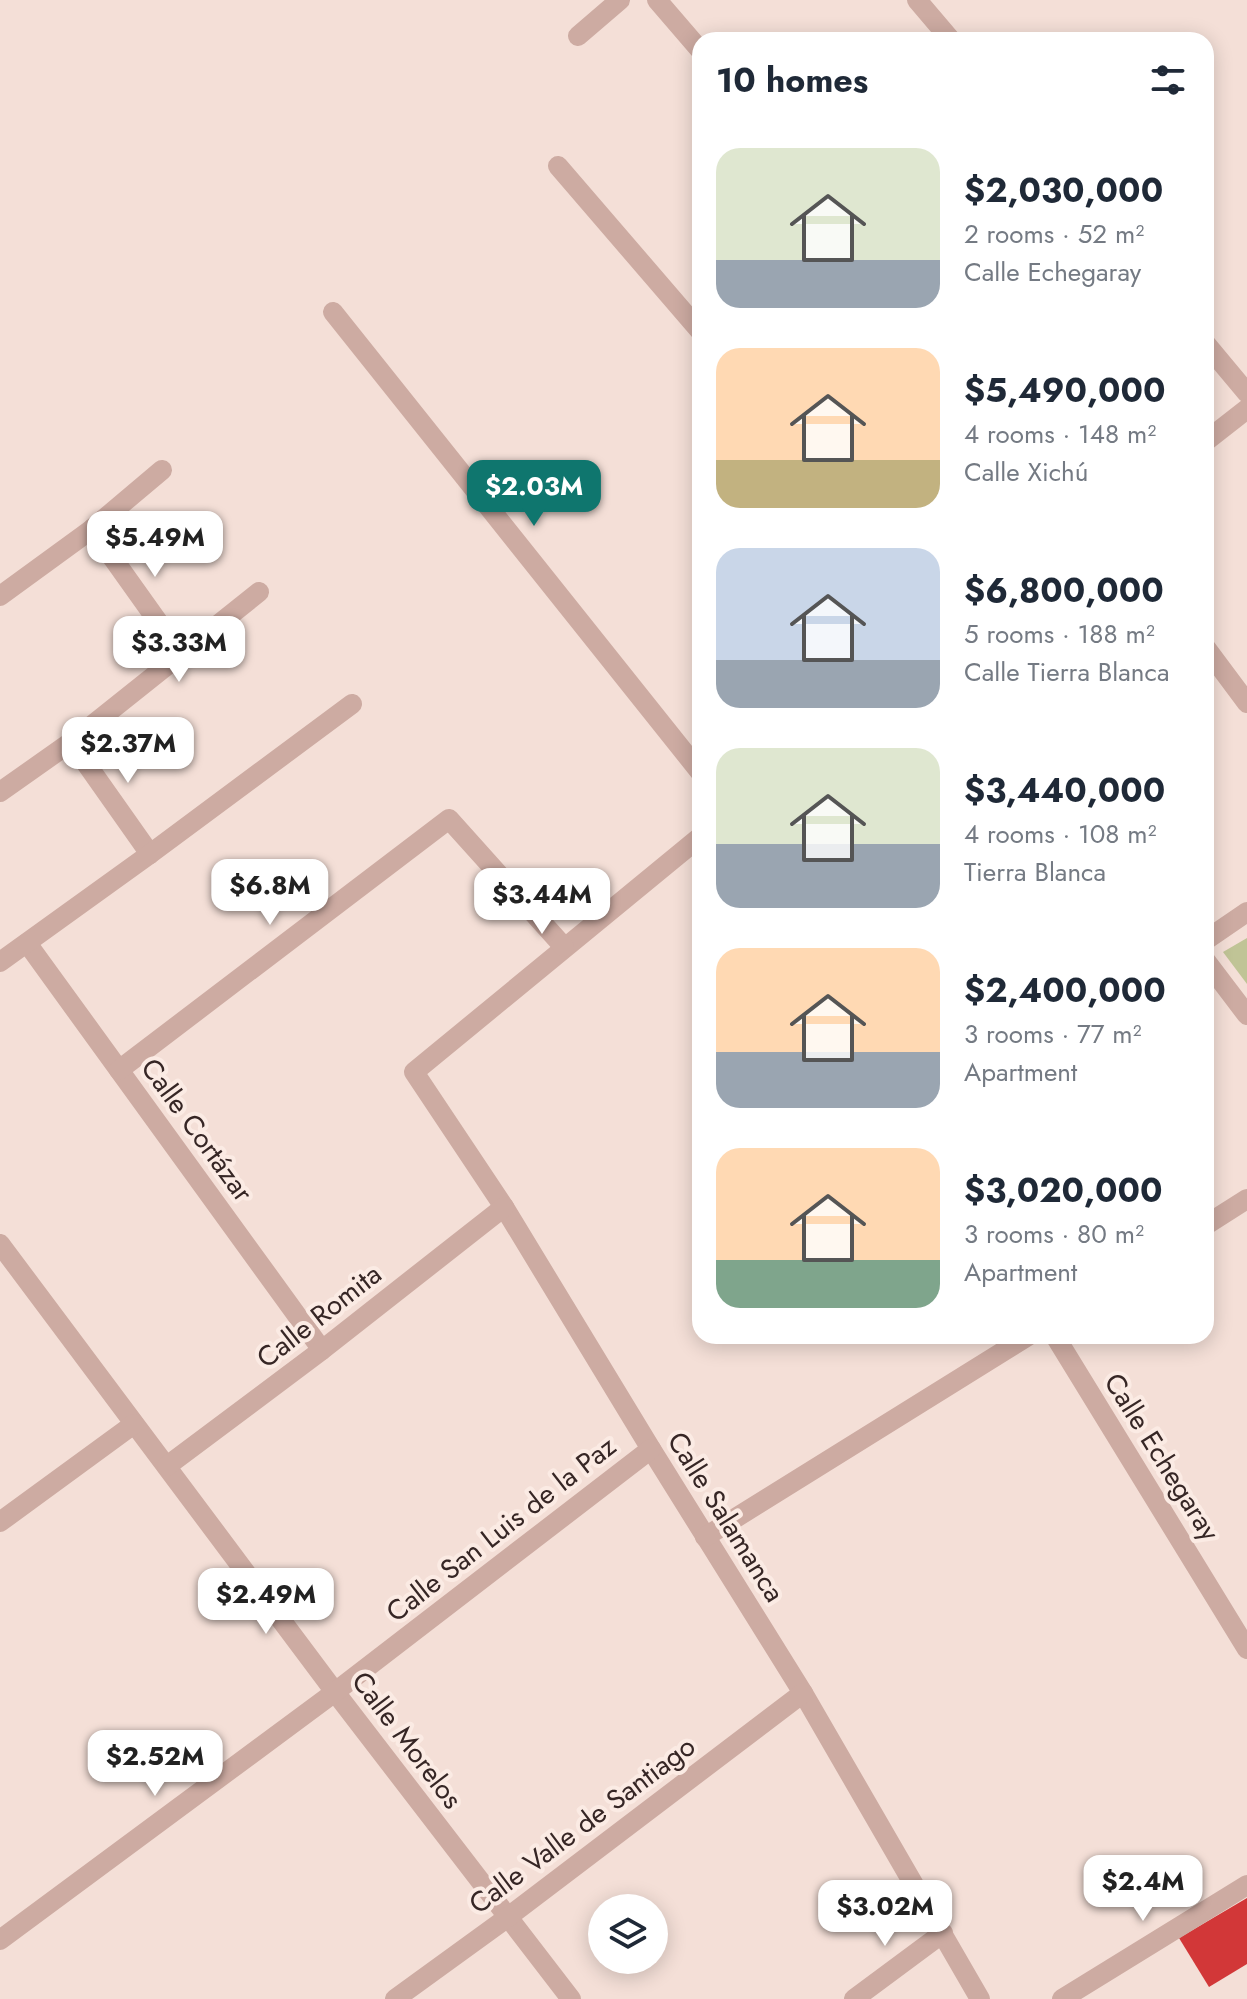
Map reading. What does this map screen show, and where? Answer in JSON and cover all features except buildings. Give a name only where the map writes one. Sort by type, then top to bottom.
[{"type":"street","points":[[578,36],[620,0]]},
{"type":"street","points":[[657,0],[692,41]]},
{"type":"street","points":[[917,0],[944,32]]},
{"type":"street","points":[[558,166],[692,322]]},
{"type":"street","points":[[333,312],[692,762]]},
{"type":"street","points":[[1214,354],[1247,393]]},
{"type":"street","points":[[1214,435],[1247,409]]},
{"type":"street","points":[[0,596],[92,529],[162,470]]},
{"type":"street","points":[[92,529],[181,654]]},
{"type":"street","points":[[0,792],[71,742],[259,592]]},
{"type":"street","points":[[1214,659],[1247,703]]},
{"type":"street","points":[[0,962],[352,704]]},
{"type":"street","points":[[71,742],[150,854]]},
{"type":"street","points":[[119,1070],[449,819],[564,947],[692,843]]},
{"type":"street","points":[[1214,935],[1247,912]]},
{"type":"street","name":"Calle Cortázar","points":[[27,943],[322,1350]]},
{"type":"street","name":"Calle Salamanca","points":[[564,947],[414,1072],[504,1207],[803,1693],[980,1999]]},
{"type":"street","points":[[1214,972],[1247,1015]]},
{"type":"street","points":[[1214,1220],[1247,1199]]},
{"type":"street","name":"Calle Romita","points":[[167,1466],[322,1350],[504,1207]]},
{"type":"street","name":"Calle Morelos","points":[[0,1244],[335,1692],[571,1999]]},
{"type":"street","points":[[705,1537],[1015,1344]]},
{"type":"street","name":"Calle Echegaray","points":[[1060,1344],[1247,1649]]},
{"type":"street","points":[[0,1522],[134,1424]]},
{"type":"street","name":"Calle San Luis de la Paz","points":[[0,1940],[335,1692],[651,1449]]},
{"type":"street","name":"Calle Valle de Santiago","points":[[395,1999],[803,1693]]},
{"type":"street","points":[[1062,1999],[1247,1885]]},
{"type":"street","points":[[854,1999],[943,1933]]},
{"type":"green space","points":[[1247,938],[1247,984],[1223,952]]}]
